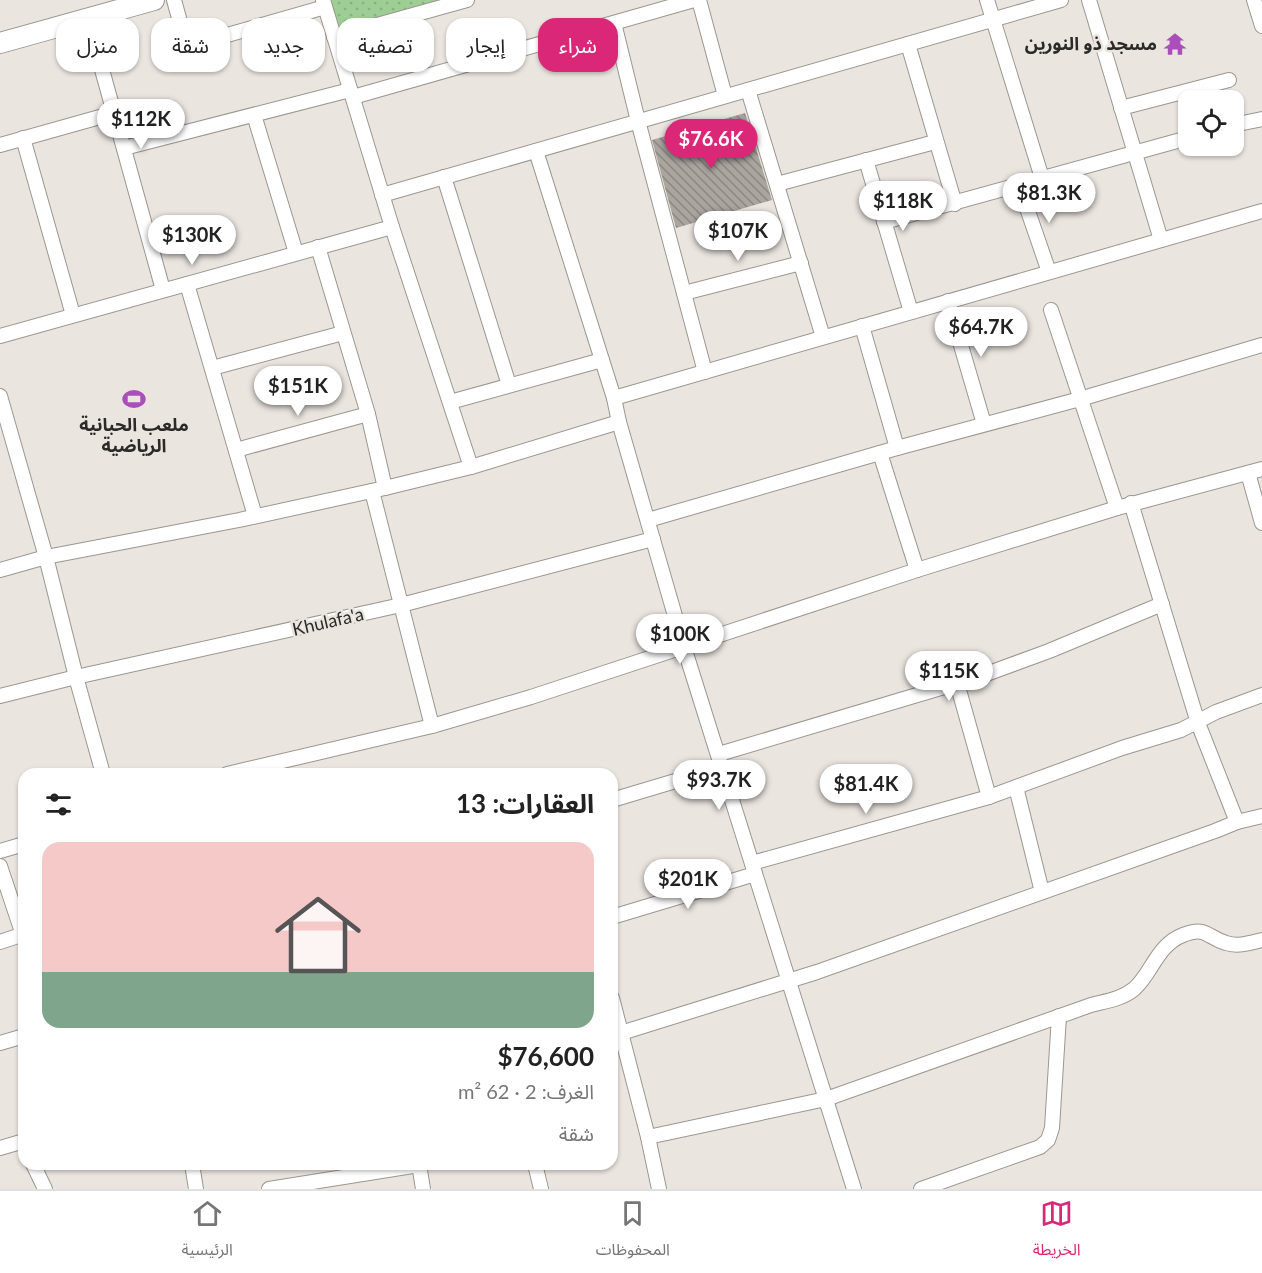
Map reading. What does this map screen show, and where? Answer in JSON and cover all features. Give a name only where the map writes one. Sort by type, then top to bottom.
[{"type":"main road","points":[[91,18],[154,0]]},
{"type":"main road","points":[[0,43],[56,28]]},
{"type":"street","points":[[174,0],[184,36],[189,43],[195,44],[324,3],[392,227],[471,467]]},
{"type":"street","points":[[334,37],[467,0]]},
{"type":"street","points":[[618,21],[694,0]]},
{"type":"street","points":[[699,0],[725,96]]},
{"type":"street","points":[[987,0],[1042,178]]},
{"type":"street","points":[[382,195],[1061,0]]},
{"type":"street","points":[[1089,0],[1161,240]]},
{"type":"street","points":[[1254,0],[1262,26]]},
{"type":"street","points":[[618,35],[638,121],[705,372]]},
{"type":"street","points":[[124,148],[352,93],[538,43]]},
{"type":"street","points":[[908,44],[955,204]]},
{"type":"street","points":[[103,72],[163,290]]},
{"type":"street","points":[[1121,108],[1229,80]]},
{"type":"street","points":[[748,90],[823,338]]},
{"type":"street","points":[[0,145],[114,114]]},
{"type":"street","points":[[254,115],[297,253]]},
{"type":"street","points":[[1244,123],[1262,119]]},
{"type":"street","points":[[23,138],[73,315]]},
{"type":"street","points":[[884,222],[1178,141]]},
{"type":"street","points":[[777,184],[935,142]]},
{"type":"street","points":[[536,151],[614,398],[684,647],[854,1189]]},
{"type":"street","points":[[866,160],[911,312]]},
{"type":"street","points":[[444,177],[509,386]]},
{"type":"street","points":[[1019,185],[1049,273]]},
{"type":"street","points":[[614,398],[1262,211]]},
{"type":"street","points":[[0,336],[392,227]]},
{"type":"street","points":[[318,247],[368,414],[379,490],[401,605],[432,726]]},
{"type":"street","points":[[684,293],[801,263]]},
{"type":"street","points":[[187,284],[255,516]]},
{"type":"street","points":[[948,301],[984,424]]},
{"type":"street","points":[[1051,310],[1117,508]]},
{"type":"street","points":[[862,326],[897,448]]},
{"type":"street","points":[[212,368],[343,333]]},
{"type":"street","points":[[648,520],[897,448],[1080,399],[1262,345]]},
{"type":"street","points":[[450,402],[602,360]]},
{"type":"street","points":[[0,396],[46,557],[101,768]]},
{"type":"street","points":[[236,450],[368,414]]},
{"type":"street","points":[[0,570],[46,557],[379,490],[471,467],[619,422]]},
{"type":"street","points":[[880,453],[918,570]]},
{"type":"street","points":[[253,768],[432,726],[531,697],[1131,503],[1262,469]]},
{"type":"street","points":[[1248,473],[1262,523]]},
{"type":"street","points":[[1131,503],[1198,723],[1237,822]]},
{"type":"street","name":"Khulafa'a","points":[[0,696],[401,605],[653,539]]},
{"type":"street","points":[[618,798],[720,761],[1048,651],[1162,604]]},
{"type":"street","points":[[957,683],[989,797]]},
{"type":"street","points":[[618,915],[753,869],[989,797],[1198,723],[1216,712],[1262,695]]},
{"type":"street","points":[[1016,787],[1042,892]]},
{"type":"street","points":[[621,1033],[790,980],[1237,822],[1262,816]]},
{"type":"street","points":[[0,851],[18,846]]},
{"type":"street","points":[[0,866],[18,920]]},
{"type":"street","points":[[648,1137],[825,1099],[1123,996],[1140,982],[1156,956],[1180,936],[1198,930],[1215,936],[1224,943],[1242,945],[1262,940]]},
{"type":"street","points":[[0,942],[18,937]]},
{"type":"street","points":[[921,1189],[958,1183],[1040,1147],[1048,1140],[1052,1128],[1059,1017]]},
{"type":"street","points":[[618,1021],[659,1189]]},
{"type":"street","points":[[0,1042],[18,1037]]},
{"type":"street","points":[[0,1148],[18,1144]]},
{"type":"street","points":[[36,1170],[45,1189]]},
{"type":"street","points":[[193,1170],[196,1189]]},
{"type":"street","points":[[269,1189],[383,1170]]},
{"type":"street","points":[[420,1170],[423,1189]]},
{"type":"street","points":[[536,1170],[541,1189]]},
{"type":"green space","points":[[331,0],[444,0],[381,18],[337,18],[337,22]]},
{"type":"building","points":[[745,113],[772,200],[676,228],[652,140]]},
{"type":"place","name":"مسجد ذو النورين","points":[[1175,44]]},
{"type":"place","name":"ملعب الحبانية الرياضية","points":[[134,399]]}]
